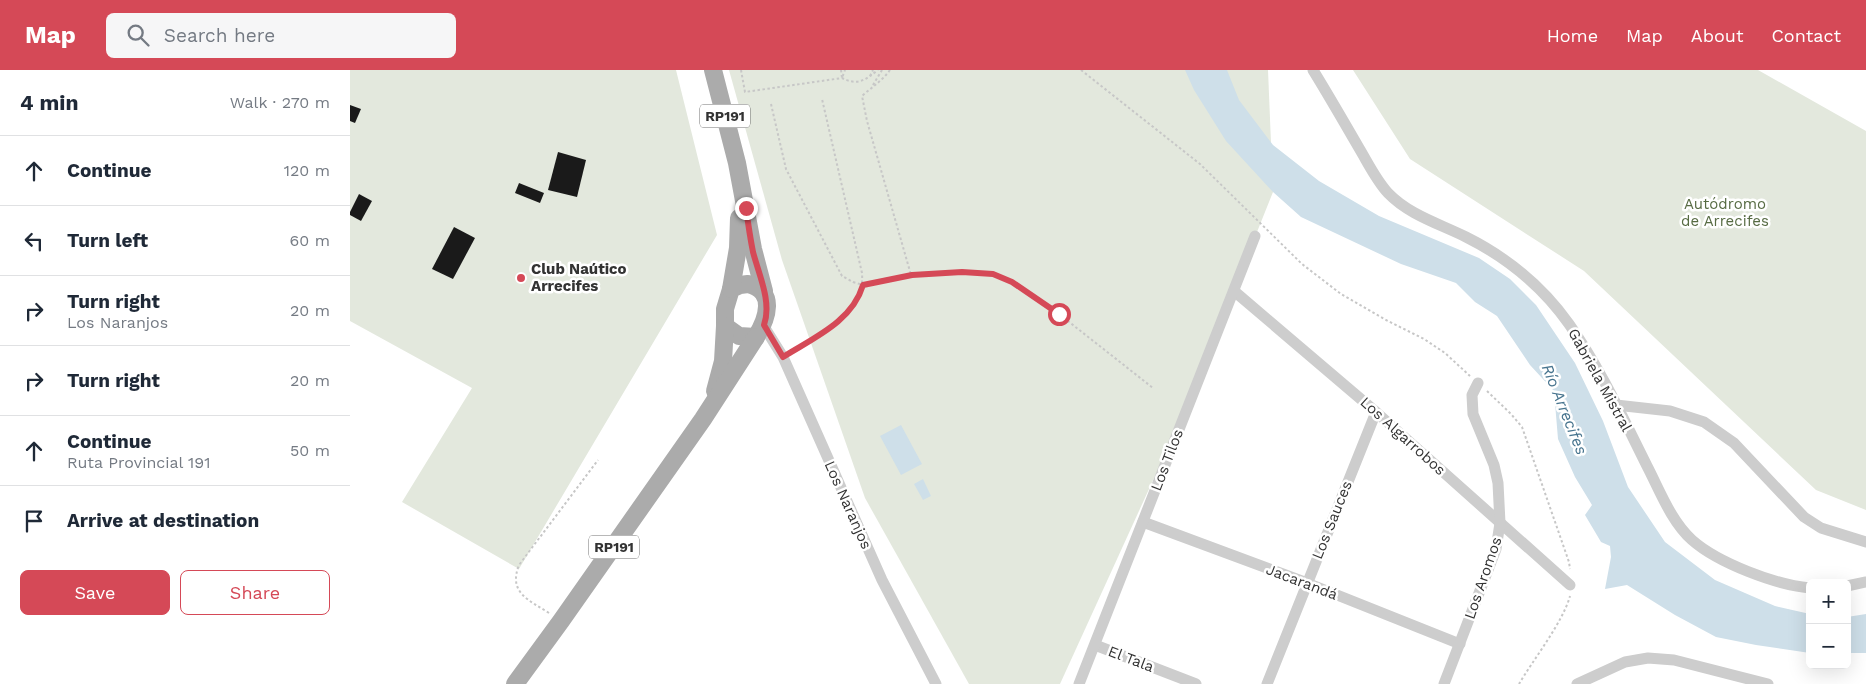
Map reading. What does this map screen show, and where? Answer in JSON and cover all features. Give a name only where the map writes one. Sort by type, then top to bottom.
[{"type":"main road","name":"RP191","points":[[515,684],[710,408],[760,331],[767,315],[764,291],[753,249],[737,163],[713,70]]},
{"type":"main road","name":"RP191","points":[[710,408],[724,361],[725,309],[731,289],[739,241],[737,163]]},
{"type":"main road","points":[[731,289],[748,284],[764,291]]},
{"type":"main road","points":[[726,326],[739,336],[760,331]]},
{"type":"street","name":"Gabriela Mistral","points":[[1313,70],[1372,171],[1388,193],[1420,216],[1496,253],[1525,274],[1549,299],[1569,324],[1602,376],[1664,500],[1676,520],[1692,540],[1709,552],[1732,564],[1768,579],[1792,586],[1806,588]]},
{"type":"street","name":"Los Tilos","points":[[1079,684],[1255,236]]},
{"type":"street","name":"Los Algarrobos","points":[[1234,291],[1376,412],[1570,584]]},
{"type":"street","name":"Los Naranjos","points":[[760,331],[783,357],[882,580],[936,684]]},
{"type":"street","name":"Los Aromos","points":[[1444,684],[1496,549],[1500,523],[1498,483],[1494,465],[1474,414],[1472,395],[1478,383]]},
{"type":"street","points":[[1616,405],[1670,411],[1704,422],[1734,443],[1804,517],[1820,528],[1866,542]]},
{"type":"street","name":"Los Sauces","points":[[1268,684],[1376,412]]},
{"type":"street","name":"Jacarandá","points":[[1143,522],[1307,583],[1460,644]]},
{"type":"street","points":[[1851,585],[1866,582]]},
{"type":"street","name":"El Tala","points":[[1094,645],[1196,684]]},
{"type":"street","points":[[1577,684],[1625,662],[1648,658],[1674,660],[1768,684]]},
{"type":"path","points":[[741,70],[745,92],[842,78],[850,82],[865,81],[880,70]]},
{"type":"path","points":[[841,70],[842,78]]},
{"type":"path","points":[[842,78],[845,70]]},
{"type":"path","points":[[870,76],[873,70]]},
{"type":"path","points":[[873,86],[880,70]]},
{"type":"path","points":[[890,70],[883,80],[862,96],[867,121],[912,275]]},
{"type":"path","points":[[1081,70],[1200,164],[1302,264],[1341,294],[1424,339],[1445,353],[1511,414],[1522,427],[1569,562],[1570,598],[1565,610],[1518,684]]},
{"type":"path","points":[[783,357],[838,322],[850,312],[863,285],[862,273],[822,99]]},
{"type":"path","points":[[771,104],[786,169],[842,276],[863,285],[912,275],[962,272],[993,274],[1012,282],[1059,314],[1153,388]]},
{"type":"path","points":[[561,621],[521,595],[516,586],[516,572],[519,564],[598,460]]},
{"type":"green space","name":"Club Naútico Arrecifes","points":[[350,70],[676,70],[717,235],[519,569],[402,502],[472,388],[350,321]]},
{"type":"green space","points":[[729,70],[1268,70],[1273,192],[1191,397],[1060,684],[969,684],[865,498],[782,260]]},
{"type":"green space","name":"Autódromo de Arrecifes","points":[[1353,70],[1758,70],[1866,131],[1866,510],[1816,490],[1584,271],[1410,159]]},
{"type":"water","name":"Río Arrecifes","points":[[1185,70],[1227,70],[1239,100],[1273,145],[1319,181],[1379,216],[1479,258],[1510,279],[1536,305],[1575,363],[1603,421],[1628,487],[1665,542],[1715,580],[1775,606],[1806,613],[1806,652],[1716,637],[1675,615],[1627,585],[1605,589],[1611,557],[1610,546],[1601,542],[1585,515],[1592,505],[1575,477],[1558,439],[1554,391],[1530,365],[1497,316],[1475,302],[1456,283],[1401,264],[1301,217],[1273,192],[1226,141],[1194,90]]},
{"type":"water","points":[[901,425],[922,464],[901,475],[880,436]]},
{"type":"water","points":[[923,479],[931,496],[923,500],[914,484]]},
{"type":"water","points":[[1866,614],[1866,653],[1851,653],[1851,616]]},
{"type":"building","points":[[350,105],[361,109],[355,123],[350,121]]},
{"type":"building","points":[[558,152],[586,160],[577,197],[548,190]]},
{"type":"building","points":[[519,183],[544,193],[540,203],[515,193]]},
{"type":"building","points":[[359,194],[372,201],[361,221],[350,215]]},
{"type":"building","points":[[454,227],[475,238],[453,279],[432,269]]},
{"type":"place","name":"Club Naútico Arrecifes","points":[[521,278]]},
{"type":"route","points":[[746,208],[753,249],[766,298],[767,315],[764,325],[783,357],[838,322],[850,312],[863,285],[912,275],[962,272],[993,274],[1012,282],[1059,314]]}]
